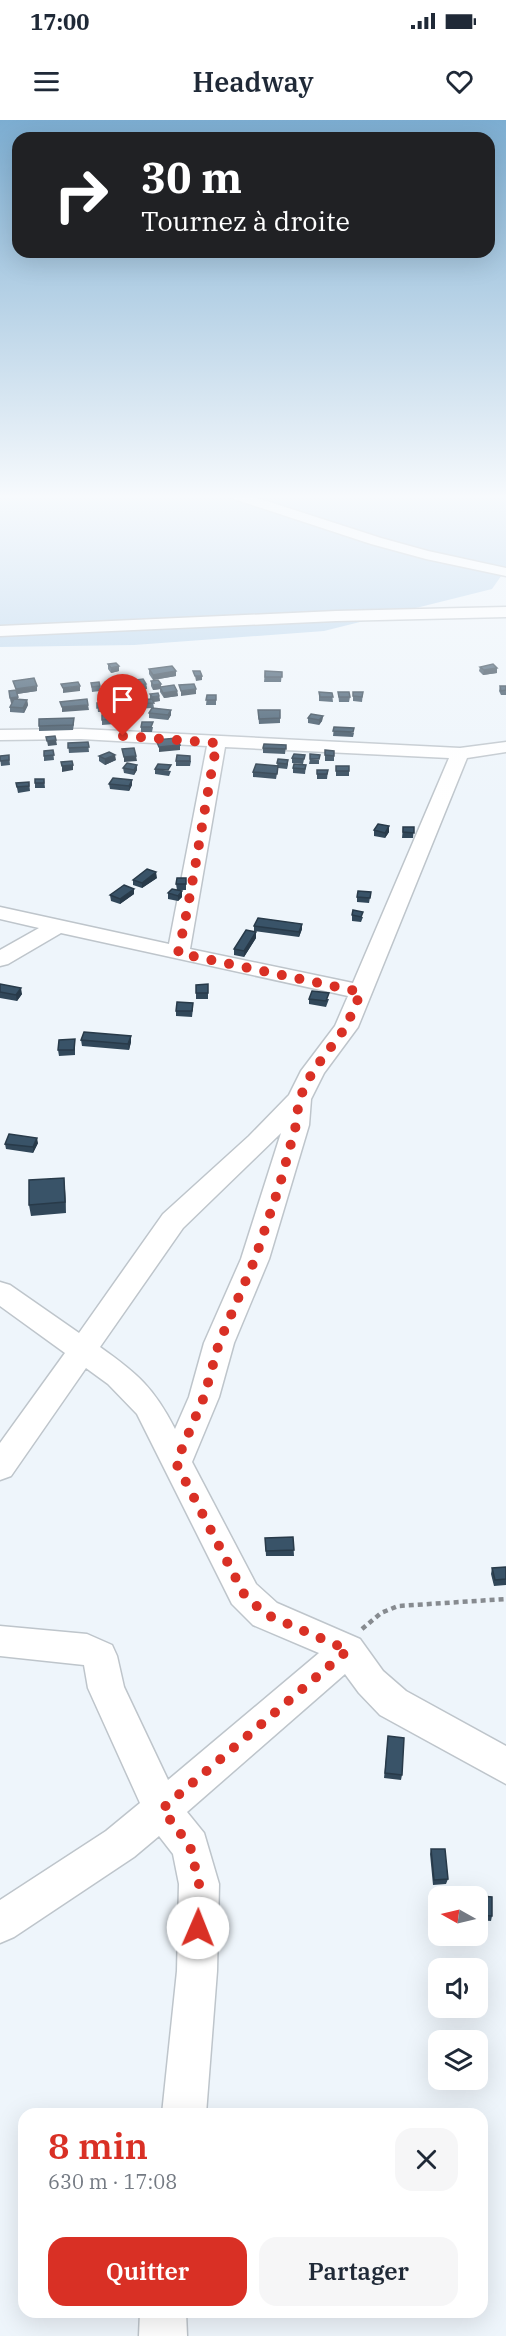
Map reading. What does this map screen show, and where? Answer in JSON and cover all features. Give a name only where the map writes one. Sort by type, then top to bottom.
[{"type":"street","points":[[0,631],[336,616],[506,612]]},
{"type":"street","points":[[0,735],[81,734],[217,743],[460,753],[506,747]]},
{"type":"street","points":[[178,953],[190,902],[195,856],[217,743]]},
{"type":"street","points":[[0,1467],[173,1221],[258,1142],[299,1099],[313,1071],[346,1027],[460,753]]},
{"type":"street","points":[[0,912],[361,992]]},
{"type":"street","points":[[0,959],[58,926]]},
{"type":"street","points":[[176,1463],[204,1397],[219,1343],[255,1259],[280,1184],[296,1125],[299,1099]]},
{"type":"street","points":[[0,1292],[119,1376],[148,1406],[244,1594],[265,1614],[348,1650],[371,1682],[393,1703],[506,1766]]},
{"type":"street","points":[[0,1641],[87,1650],[100,1656],[106,1688],[162,1809],[190,1846],[199,1884],[197,1971],[185,2108]]},
{"type":"street","points":[[0,1923],[120,1844],[348,1650]]},
{"type":"street","points":[[163,2318],[163,2336]]},
{"type":"path","points":[[348,1650],[364,1626],[389,1608],[415,1604],[506,1599]]},
{"type":"shaded area","points":[[0,598],[454,598],[324,631],[134,645],[0,647]]},
{"type":"building","points":[[116,663],[119,666],[111,668],[108,664]]},
{"type":"building","points":[[493,664],[497,668],[484,670],[480,667]]},
{"type":"building","points":[[172,666],[176,671],[153,675],[149,669]]},
{"type":"building","points":[[193,671],[200,671],[202,676],[195,676]]},
{"type":"building","points":[[265,671],[282,672],[282,677],[265,677]]},
{"type":"building","points":[[34,678],[37,686],[16,689],[13,681]]},
{"type":"building","points":[[143,679],[146,684],[125,687],[122,682]]},
{"type":"building","points":[[158,680],[161,684],[153,685],[151,681]]},
{"type":"building","points":[[78,682],[80,686],[63,688],[61,684]]},
{"type":"building","points":[[99,682],[100,686],[92,687],[91,683]]},
{"type":"building","points":[[194,684],[196,689],[181,691],[179,685]]},
{"type":"building","points":[[174,685],[177,691],[163,693],[160,687]]},
{"type":"building","points":[[500,686],[506,686],[506,690],[501,691]]},
{"type":"building","points":[[16,690],[18,697],[10,698],[9,691]]},
{"type":"building","points":[[319,692],[332,693],[333,697],[320,697]]},
{"type":"building","points":[[338,692],[349,692],[350,697],[339,697]]},
{"type":"building","points":[[353,692],[363,692],[362,697],[353,696]]},
{"type":"building","points":[[158,693],[159,696],[152,697],[150,694]]},
{"type":"building","points":[[207,695],[216,695],[216,700],[206,700]]},
{"type":"building","points":[[14,699],[27,700],[23,708],[10,707]]},
{"type":"building","points":[[87,699],[88,705],[62,707],[60,702]]},
{"type":"building","points":[[152,699],[154,703],[135,704],[134,700]]},
{"type":"building","points":[[97,703],[106,703],[106,707],[97,708]]},
{"type":"building","points":[[124,705],[127,709],[119,710],[116,706]]},
{"type":"building","points":[[152,708],[171,710],[168,715],[149,713]]},
{"type":"building","points":[[258,710],[280,710],[280,718],[259,719]]},
{"type":"building","points":[[311,714],[323,716],[319,720],[308,718]]},
{"type":"building","points":[[102,715],[115,715],[115,719],[102,720]]},
{"type":"building","points":[[74,718],[73,725],[39,726],[39,719]]},
{"type":"building","points":[[142,722],[153,722],[151,727],[141,727]]},
{"type":"building","points":[[334,727],[354,728],[353,732],[333,731]]},
{"type":"building","points":[[55,736],[56,740],[47,741],[46,737]]},
{"type":"building","points":[[177,738],[180,745],[159,747],[156,740]]},
{"type":"building","points":[[88,742],[89,747],[68,748],[68,743]]},
{"type":"building","points":[[264,744],[286,745],[286,749],[263,748]]},
{"type":"building","points":[[134,748],[136,756],[124,757],[122,749]]},
{"type":"building","points":[[53,750],[54,755],[44,756],[44,751]]},
{"type":"building","points":[[325,750],[334,751],[334,756],[325,755]]},
{"type":"building","points":[[109,752],[115,755],[105,759],[99,756]]},
{"type":"building","points":[[294,754],[305,755],[304,759],[292,758]]},
{"type":"building","points":[[310,754],[320,755],[319,759],[310,759]]},
{"type":"building","points":[[9,755],[9,760],[0,761],[0,756]]},
{"type":"building","points":[[177,755],[190,756],[190,761],[176,761]]},
{"type":"building","points":[[278,759],[288,760],[287,764],[277,763]]},
{"type":"building","points":[[72,761],[73,765],[62,766],[61,762]]},
{"type":"building","points":[[127,763],[137,765],[134,770],[123,768]]},
{"type":"building","points":[[158,764],[171,765],[168,770],[155,769]]},
{"type":"building","points":[[256,764],[278,766],[277,774],[253,772]]},
{"type":"building","points":[[294,764],[306,765],[305,769],[293,768]]},
{"type":"building","points":[[336,766],[349,766],[349,771],[336,771]]},
{"type":"building","points":[[317,770],[328,770],[327,774],[317,774]]},
{"type":"building","points":[[113,778],[132,780],[129,786],[109,784]]},
{"type":"building","points":[[35,779],[44,779],[44,783],[35,783]]},
{"type":"building","points":[[29,782],[29,786],[17,787],[16,783]]},
{"type":"building","points":[[378,824],[389,826],[385,833],[374,830]]},
{"type":"building","points":[[403,827],[414,827],[414,833],[403,832]]},
{"type":"building","points":[[147,869],[156,872],[142,883],[133,880]]},
{"type":"building","points":[[177,878],[186,878],[186,884],[176,884]]},
{"type":"building","points":[[124,885],[134,889],[120,899],[110,895]]},
{"type":"building","points":[[172,889],[182,891],[178,896],[168,893]]},
{"type":"building","points":[[358,891],[371,892],[370,898],[357,897]]},
{"type":"building","points":[[353,910],[363,912],[361,917],[352,915]]},
{"type":"building","points":[[258,918],[302,924],[299,932],[254,926]]},
{"type":"building","points":[[246,930],[256,932],[244,951],[234,949]]},
{"type":"building","points":[[0,984],[21,988],[16,995],[0,992]]},
{"type":"building","points":[[208,984],[208,993],[196,993],[196,985]]},
{"type":"building","points":[[312,991],[329,993],[326,1001],[309,999]]},
{"type":"building","points":[[177,1002],[193,1003],[192,1011],[176,1011]]},
{"type":"building","points":[[84,1032],[131,1036],[128,1044],[81,1040]]},
{"type":"building","points":[[75,1039],[74,1050],[58,1050],[59,1040]]},
{"type":"building","points":[[9,1134],[37,1138],[33,1147],[5,1144]]},
{"type":"building","points":[[64,1178],[65,1202],[29,1205],[29,1180]]},
{"type":"building","points":[[293,1537],[294,1550],[266,1551],[265,1538]]},
{"type":"building","points":[[506,1567],[506,1579],[495,1580],[492,1568]]},
{"type":"building","points":[[388,1736],[404,1738],[402,1775],[385,1773]]},
{"type":"building","points":[[431,1849],[445,1849],[448,1879],[434,1880]]},
{"type":"building","points":[[488,1897],[492,1897],[492,1916],[488,1916]]},
{"type":"route","points":[[123,736],[217,743],[195,856],[190,902],[178,953],[361,992],[346,1027],[313,1071],[299,1099],[296,1125],[280,1184],[255,1259],[219,1343],[204,1397],[176,1463],[244,1594],[265,1614],[348,1650],[162,1809],[190,1846],[199,1884],[198,1928]]}]
